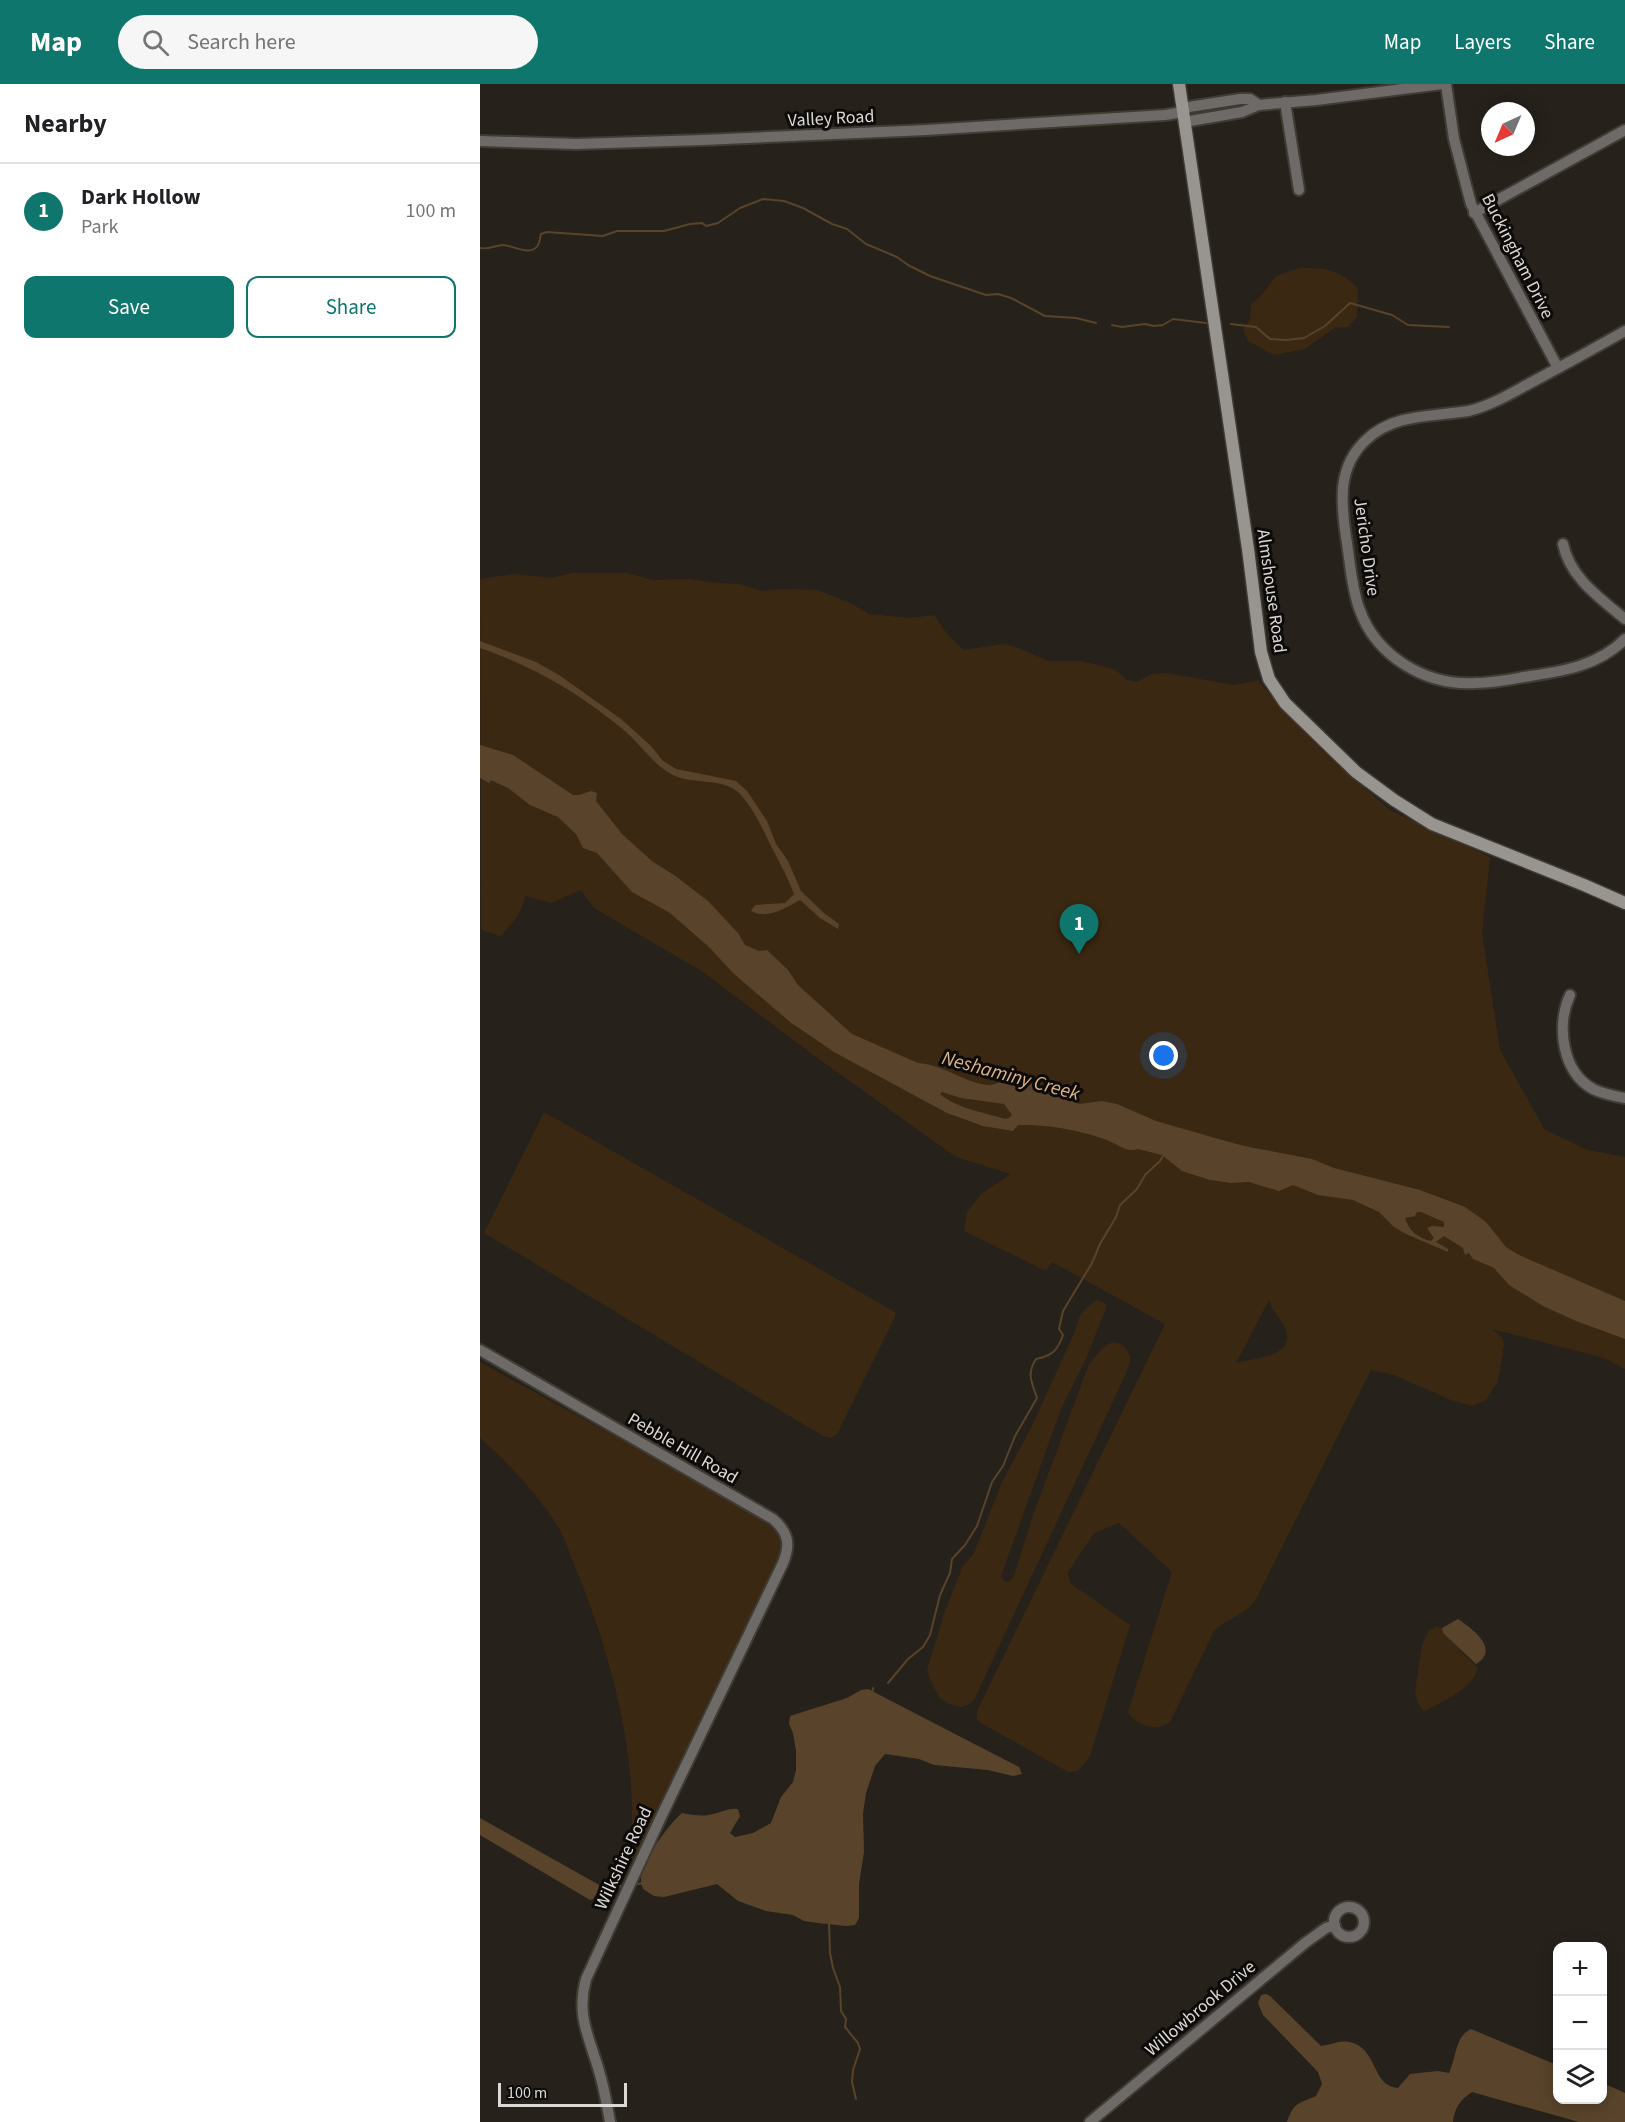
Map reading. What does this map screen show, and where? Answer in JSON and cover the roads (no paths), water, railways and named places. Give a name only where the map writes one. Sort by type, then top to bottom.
[{"type":"main road","name":"Almshouse Road","points":[[1179,84],[1263,662],[1273,687],[1290,708],[1356,772],[1417,815],[1448,831],[1554,872],[1625,903]]},
{"type":"street","name":"Valley Road","points":[[480,141],[576,144],[825,135],[1183,114],[1240,99],[1250,99],[1260,105],[1444,84]]},
{"type":"street","name":"Buckingham Drive","points":[[1444,84],[1454,139],[1474,213],[1558,368]]},
{"type":"street","points":[[1285,102],[1299,190]]},
{"type":"street","points":[[1474,213],[1625,130]]},
{"type":"street","name":"Jericho Drive","points":[[1625,331],[1512,393],[1479,407],[1404,419],[1383,427],[1364,441],[1351,459],[1342,481],[1341,499],[1354,591],[1361,613],[1382,646],[1394,657],[1421,674],[1456,682],[1496,682],[1575,668],[1608,653],[1625,639]]},
{"type":"street","points":[[1563,544],[1566,557],[1576,573],[1594,593],[1625,620]]},
{"type":"street","points":[[1570,995],[1565,1005],[1563,1023],[1565,1047],[1570,1064],[1582,1081],[1593,1089],[1625,1098]]},
{"type":"street","name":"Pebble Hill Road","points":[[480,1350],[777,1523],[787,1538],[788,1548],[756,1619]]},
{"type":"street","name":"Wilkshire Road","points":[[610,2122],[603,2085],[588,2038],[582,2009],[581,1996],[586,1978],[756,1619]]},
{"type":"street","name":"Willowbrook Drive","points":[[1090,2122],[1305,1942],[1326,1928],[1335,1925]]},
{"type":"waterway","points":[[480,248],[504,245],[532,250],[539,243],[541,234],[547,232],[603,236],[617,231],[664,231],[702,223],[706,226],[718,223],[740,208],[763,199],[784,201],[847,229],[866,244],[897,257],[930,276],[986,295],[998,294],[1011,298],[1045,316],[1076,318],[1096,323]]},
{"type":"waterway","points":[[1231,324],[1256,327],[1270,339],[1304,338],[1325,326],[1350,303],[1392,315],[1408,325],[1449,327]]},
{"type":"waterway","points":[[1112,325],[1154,326],[1163,325],[1173,319],[1206,323]]},
{"type":"waterway","points":[[888,1683],[908,1659],[923,1647],[930,1635],[940,1595],[950,1573],[952,1559],[965,1545],[977,1526],[992,1482],[1003,1466],[1015,1436],[1037,1398],[1031,1378],[1031,1370],[1036,1359],[1054,1352],[1059,1345],[1063,1335],[1059,1329],[1063,1311],[1092,1263],[1120,1205],[1137,1189],[1145,1175],[1163,1156]]},
{"type":"waterway","points":[[638,1884],[664,1878],[673,1871],[693,1871],[746,1847],[779,1821],[791,1803],[810,1792],[830,1771],[871,1700],[873,1688]]},
{"type":"waterway","points":[[714,1863],[726,1875],[753,1877],[758,1887],[769,1899],[776,1897],[787,1879],[796,1873],[817,1871],[828,1893],[830,1953],[840,1987],[841,2011],[846,2019],[845,2027],[860,2049],[853,2070],[852,2082],[856,2099]]},
{"type":"waterway","points":[[613,1888],[621,1886]]},
{"type":"waterway","points":[[1478,2072],[1488,2076],[1508,2078],[1530,2086],[1553,2089]]},
{"type":"waterway","points":[[1586,2104],[1625,2115]]},
{"type":"place","name":"Dark Hollow","points":[[1079,954]]},
{"type":"water label","name":"Neshaminy Creek","points":[[1011,1075]]}]
